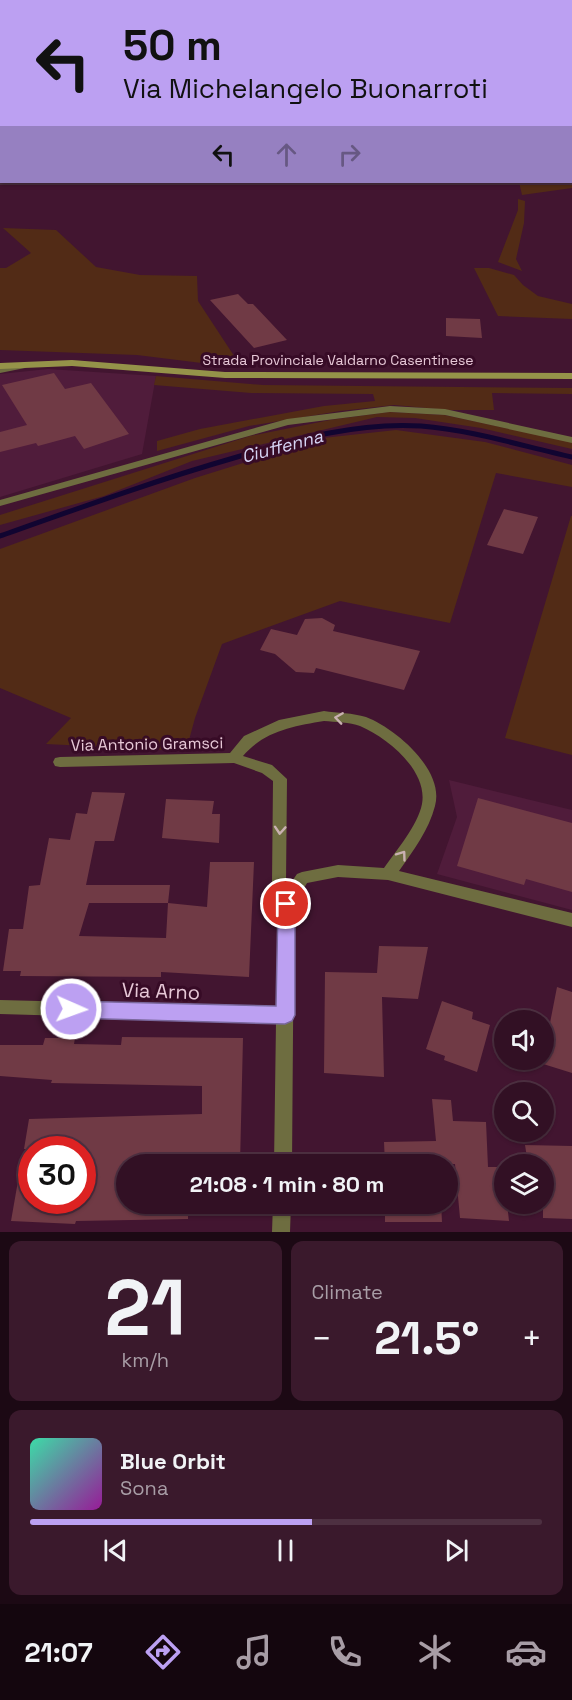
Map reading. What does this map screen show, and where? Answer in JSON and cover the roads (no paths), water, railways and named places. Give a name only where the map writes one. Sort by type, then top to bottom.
[{"type":"main road","name":"Strada Provinciale Valdarno Casentinese","points":[[0,366],[72,363],[225,375],[572,376]]},
{"type":"street","name":"Strada Provinciale Valdarno Casentinese","points":[[0,370],[32,364]]},
{"type":"street","points":[[0,503],[287,422],[390,409],[445,412],[572,440]]},
{"type":"street","points":[[283,1154],[286,904],[279,882],[280,779],[255,764],[234,758],[249,740],[284,723],[324,716],[362,722],[398,741],[426,776],[429,804],[415,836],[388,874]]},
{"type":"street","name":"Via Antonio Gramsci","points":[[60,762],[234,758]]},
{"type":"street","points":[[286,904],[302,878],[338,872],[388,874],[572,920]]},
{"type":"street","name":"Via Arno","points":[[0,1007],[285,1015]]},
{"type":"street","points":[[281,1232],[282,1214]]},
{"type":"waterway","name":"Ciuffenna","points":[[0,536],[207,466],[282,444],[351,429],[397,425],[440,428],[572,457]]}]
